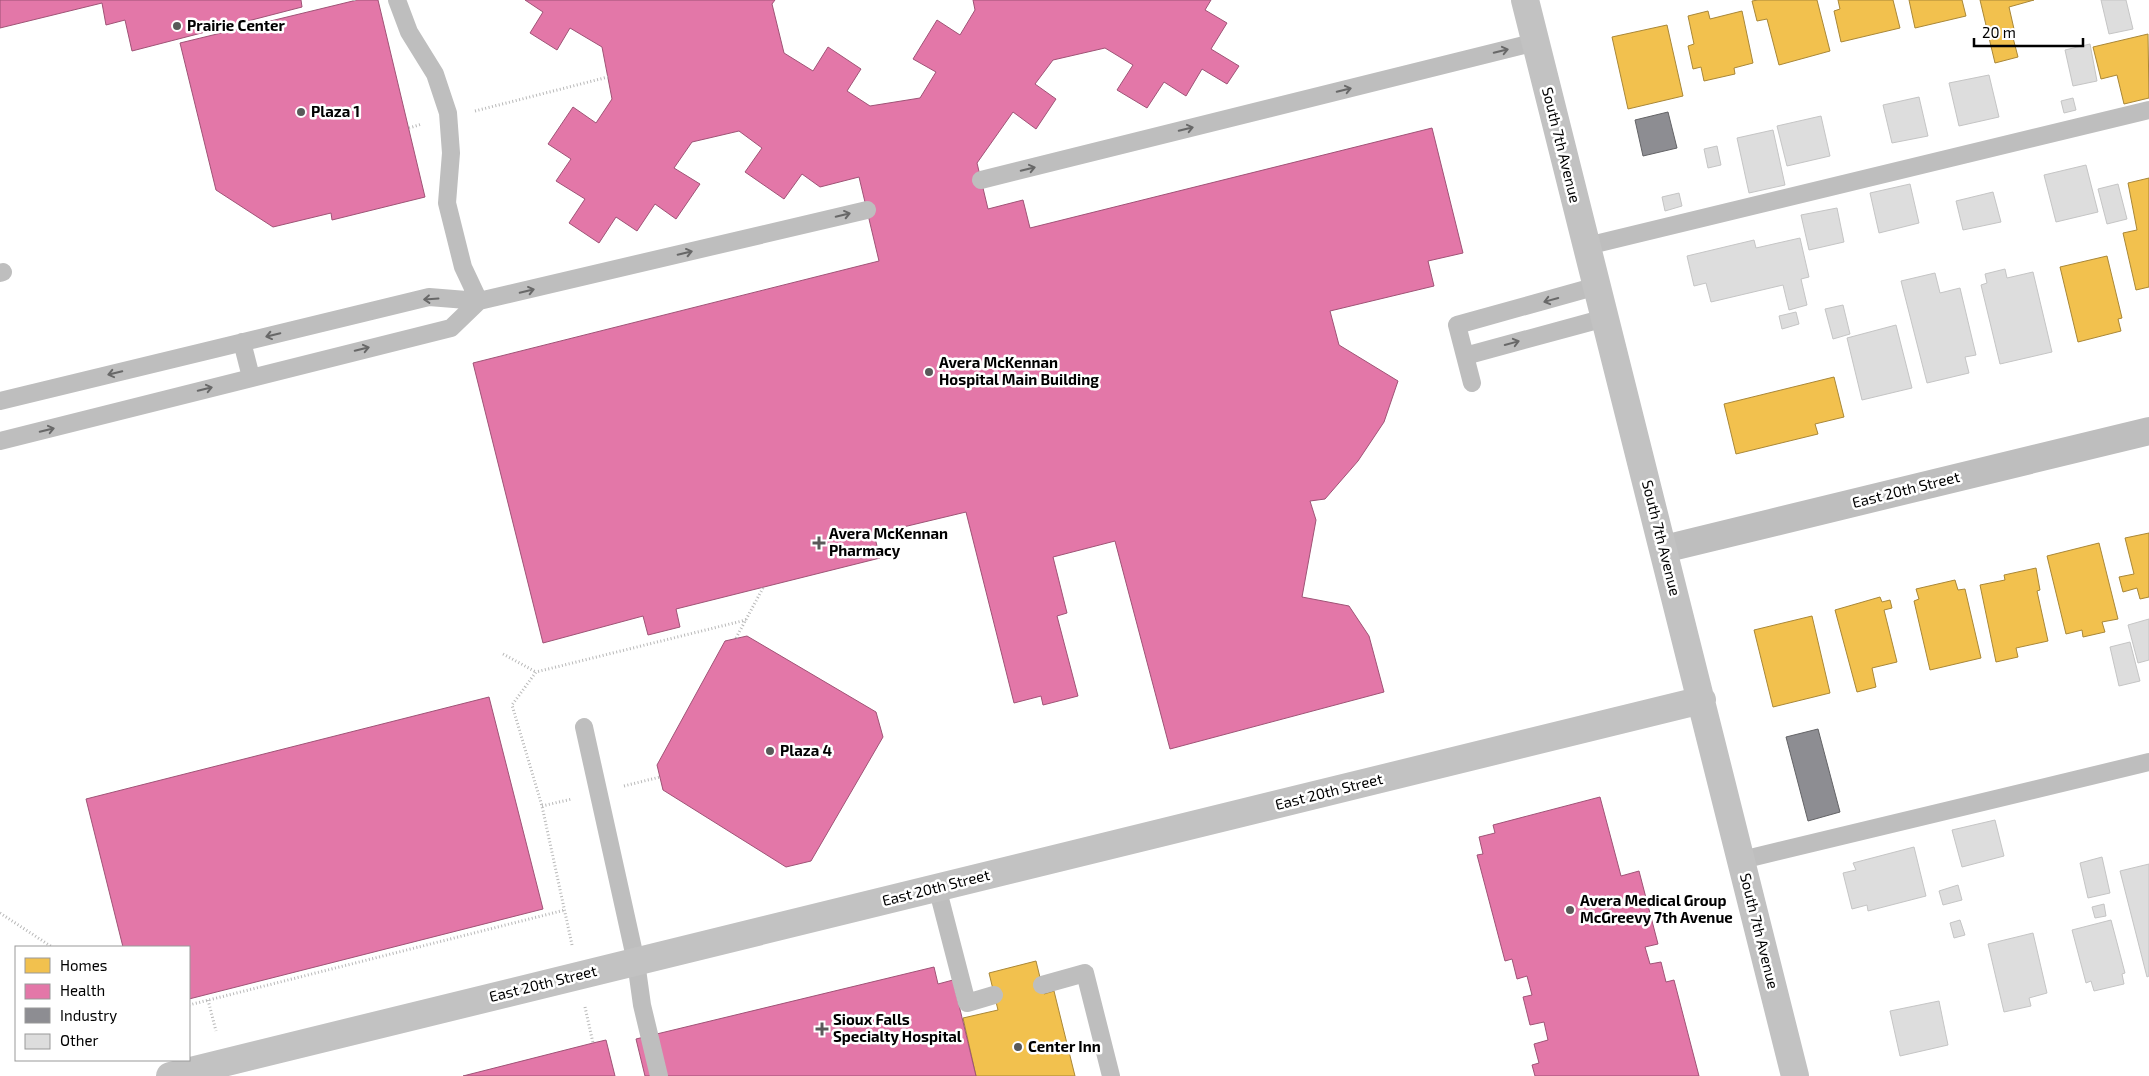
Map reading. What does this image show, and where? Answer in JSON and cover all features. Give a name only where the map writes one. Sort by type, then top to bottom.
[{"type":"street","name":"South 7th Avenue","points":[[1525,0],[1795,1076]]},
{"type":"street","name":"East 20th Street","points":[[1664,549],[2149,431]]},
{"type":"street","name":"East 20th Street","points":[[170,1076],[1702,700]]},
{"type":"lane","points":[[397,0],[409,32],[435,74],[448,114],[451,153],[447,203],[463,267],[479,301]]},
{"type":"lane","points":[[981,180],[1536,42]]},
{"type":"lane","points":[[1587,246],[2149,110]]},
{"type":"lane","points":[[0,401],[430,297],[479,301],[867,210]]},
{"type":"lane","points":[[1472,383],[1457,325],[1597,286]]},
{"type":"lane","points":[[0,441],[451,328],[479,301]]},
{"type":"lane","points":[[1465,356],[1605,318]]},
{"type":"lane","points":[[242,342],[251,377]]},
{"type":"lane","points":[[584,727],[636,962],[642,1005],[659,1076]]},
{"type":"lane","points":[[1742,860],[2149,762]]},
{"type":"lane","points":[[937,887],[967,1003],[994,996]]},
{"type":"lane","points":[[1042,985],[1085,973],[1111,1076]]},
{"type":"path","points":[[465,113],[608,77]]},
{"type":"path","points":[[408,128],[428,123]]},
{"type":"path","points":[[736,638],[763,588]]},
{"type":"path","points":[[573,948],[542,806],[512,705],[536,672],[746,620]]},
{"type":"path","points":[[504,654],[536,672]]},
{"type":"path","points":[[190,1005],[564,910]]},
{"type":"path","points":[[0,914],[50,946]]},
{"type":"path","points":[[585,1005],[593,1043]]},
{"type":"building: Homes","points":[[1817,0],[1830,51],[1779,65],[1767,19],[1757,21],[1752,1]]},
{"type":"building: Homes","points":[[1838,0],[1893,0],[1900,28],[1841,42],[1834,11],[1840,9]]},
{"type":"building: Homes","points":[[1909,0],[1962,0],[1966,16],[1915,28]]},
{"type":"building: Homes","points":[[1980,0],[2034,0],[2009,7],[2014,29],[2011,30],[2018,57],[1995,63]]},
{"type":"building: Homes","points":[[1708,11],[1710,19],[1742,11],[1753,63],[1734,68],[1735,74],[1704,81],[1701,67],[1693,69],[1688,46],[1694,44],[1688,16]]},
{"type":"building: Homes","points":[[1667,25],[1683,96],[1628,109],[1612,37]]},
{"type":"building: Homes","points":[[2148,34],[2149,98],[2124,104],[2117,75],[2101,79],[2093,47]]},
{"type":"building: Homes","points":[[2149,178],[2149,287],[2136,290],[2123,233],[2137,230],[2128,183]]},
{"type":"building: Homes","points":[[2107,256],[2122,318],[2118,319],[2121,331],[2078,342],[2060,267]]},
{"type":"building: Homes","points":[[1834,377],[1844,417],[1815,424],[1818,434],[1736,454],[1724,404]]},
{"type":"building: Homes","points":[[2149,533],[2149,597],[2140,599],[2137,588],[2123,592],[2119,577],[2134,574],[2125,538]]},
{"type":"building: Homes","points":[[2099,543],[2118,619],[2102,622],[2105,632],[2083,637],[2082,630],[2066,634],[2047,556]]},
{"type":"building: Homes","points":[[2036,568],[2040,590],[2037,591],[2048,641],[2016,648],[2018,657],[1996,662],[1980,585],[2005,580],[2004,575]]},
{"type":"building: Homes","points":[[1955,580],[1958,590],[1965,589],[1981,658],[1930,670],[1914,601],[1919,599],[1916,589]]},
{"type":"building: Homes","points":[[1880,597],[1882,602],[1890,600],[1892,608],[1884,610],[1897,662],[1872,668],[1876,687],[1857,692],[1835,610]]},
{"type":"building: Homes","points":[[1812,616],[1830,693],[1773,707],[1754,630]]},
{"type":"building: Homes","name":"Center Inn","points":[[1036,961],[1044,994],[1054,991],[1075,1076],[976,1076],[963,1018],[998,1010],[989,973]]},
{"type":"building: Health","name":"Prairie Center","points":[[0,0],[301,0],[302,7],[132,51],[125,20],[106,25],[102,3],[0,28]]},
{"type":"building: Health","name":"Plaza 1","points":[[357,0],[378,0],[425,197],[332,220],[331,213],[273,227],[216,190],[180,43]]},
{"type":"building: Health","name":"Avera McKennan Hospital Main Building","points":[[525,0],[775,0],[772,4],[784,53],[813,71],[828,47],[861,69],[847,91],[870,106],[920,98],[936,72],[913,59],[937,20],[960,35],[975,10],[973,0],[1211,0],[1205,10],[1227,23],[1211,49],[1239,66],[1227,84],[1202,69],[1186,96],[1164,82],[1147,108],[1117,90],[1133,65],[1105,48],[1053,60],[1035,84],[1056,99],[1036,129],[1013,112],[977,163],[988,209],[1023,200],[1030,228],[1432,128],[1463,253],[1428,261],[1434,286],[1330,311],[1339,345],[1398,381],[1384,422],[1358,461],[1325,499],[1310,501],[1316,520],[1302,597],[1349,606],[1369,636],[1384,692],[1170,749],[1115,541],[1053,557],[1067,613],[1057,616],[1078,696],[1043,705],[1041,696],[1014,703],[966,512],[874,534],[880,558],[676,609],[680,627],[648,635],[643,616],[543,643],[473,363],[879,261],[859,177],[820,187],[802,174],[784,199],[745,172],[762,148],[739,131],[692,142],[674,168],[700,184],[676,219],[655,204],[637,231],[616,217],[599,243],[569,223],[585,199],[556,181],[571,159],[548,144],[573,107],[596,123],[612,99],[602,47],[570,28],[557,50],[530,33],[543,12]]},
{"type":"building: Health","name":"Plaza 4","points":[[747,636],[876,712],[883,737],[811,861],[786,867],[663,790],[657,765],[725,641]]},
{"type":"building: Health","points":[[489,697],[543,909],[190,999],[190,946],[123,946],[86,799]]},
{"type":"building: Health","name":"Avera Medical Group McGreevy 7th Avenue","points":[[1600,797],[1621,876],[1639,871],[1658,944],[1645,947],[1650,964],[1661,962],[1666,982],[1674,980],[1699,1076],[1535,1076],[1532,1065],[1539,1063],[1534,1044],[1548,1040],[1544,1022],[1530,1025],[1523,997],[1532,995],[1527,976],[1517,979],[1512,959],[1505,961],[1477,855],[1483,854],[1479,837],[1495,833],[1493,825]]},
{"type":"building: Health","name":"Sioux Falls Specialty Hospital","points":[[934,967],[938,984],[953,980],[976,1076],[645,1076],[636,1039]]},
{"type":"building: Health","points":[[606,1040],[615,1076],[463,1076],[593,1043]]},
{"type":"building: Industry","points":[[1668,112],[1677,148],[1643,156],[1635,120]]},
{"type":"building: Industry","points":[[1818,729],[1840,812],[1808,821],[1786,737]]},
{"type":"building: Other","points":[[2101,0],[2126,0],[2133,29],[2109,34]]},
{"type":"building: Other","points":[[2090,44],[2097,81],[2073,86],[2065,50]]},
{"type":"building: Other","points":[[1989,75],[1999,117],[1959,126],[1949,83]]},
{"type":"building: Other","points":[[1919,97],[1928,136],[1892,143],[1883,105]]},
{"type":"building: Other","points":[[2073,98],[2076,110],[2064,113],[2061,101]]},
{"type":"building: Other","points":[[1821,116],[1830,156],[1787,166],[1777,126]]},
{"type":"building: Other","points":[[1773,130],[1785,185],[1749,193],[1737,138]]},
{"type":"building: Other","points":[[1717,146],[1721,165],[1708,168],[1704,149]]},
{"type":"building: Other","points":[[2086,165],[2098,212],[2056,222],[2044,175]]},
{"type":"building: Other","points":[[1910,184],[1919,223],[1879,233],[1870,193]]},
{"type":"building: Other","points":[[2118,184],[2127,219],[2107,224],[2098,189]]},
{"type":"building: Other","points":[[1993,192],[2001,222],[1963,230],[1956,201]]},
{"type":"building: Other","points":[[1679,193],[1682,206],[1665,211],[1662,197]]},
{"type":"building: Other","points":[[1837,208],[1844,242],[1809,250],[1801,215]]},
{"type":"building: Other","points":[[1800,238],[1809,277],[1801,279],[1807,305],[1789,310],[1783,285],[1711,302],[1706,283],[1694,286],[1687,256],[1754,240],[1756,248]]},
{"type":"building: Other","points":[[2005,269],[2007,278],[2033,272],[2052,352],[2000,364],[1981,285],[1987,283],[1985,274]]},
{"type":"building: Other","points":[[1935,273],[1940,293],[1960,288],[1976,355],[1965,357],[1969,373],[1927,383],[1901,281]]},
{"type":"building: Other","points":[[1843,305],[1850,334],[1833,339],[1825,309]]},
{"type":"building: Other","points":[[1796,312],[1799,324],[1782,329],[1779,316]]},
{"type":"building: Other","points":[[1896,325],[1912,388],[1862,400],[1847,338]]},
{"type":"building: Other","points":[[2149,619],[2149,660],[2138,663],[2128,625]]},
{"type":"building: Other","points":[[2130,642],[2140,681],[2119,686],[2110,647]]},
{"type":"building: Other","points":[[1995,820],[2004,856],[1962,867],[1952,830]]},
{"type":"building: Other","points":[[1914,847],[1926,896],[1868,911],[1867,905],[1852,909],[1843,873],[1856,870],[1853,863]]},
{"type":"building: Other","points":[[2102,857],[2110,893],[2088,898],[2080,863]]},
{"type":"building: Other","points":[[2149,864],[2149,976],[2147,977],[2120,871]]},
{"type":"building: Other","points":[[1958,885],[1962,900],[1943,905],[1939,891]]},
{"type":"building: Other","points":[[2104,904],[2106,916],[2095,918],[2092,907]]},
{"type":"building: Other","points":[[1960,920],[1965,935],[1954,938],[1950,923]]},
{"type":"building: Other","points":[[2111,920],[2125,973],[2122,974],[2124,984],[2094,991],[2091,981],[2086,983],[2072,930]]},
{"type":"building: Other","points":[[2033,933],[2047,993],[2029,998],[2031,1006],[2004,1012],[1988,944]]},
{"type":"building: Other","points":[[1939,1001],[1948,1045],[1900,1056],[1890,1011]]},
{"type":"place","name":"Prairie Center","points":[[177,26]]},
{"type":"place","name":"Plaza 1","points":[[301,112]]},
{"type":"place","name":"Avera McKennan Hospital Main Building","points":[[929,372]]},
{"type":"place","name":"Avera McKennan Pharmacy","points":[[819,543]]},
{"type":"place","name":"Plaza 4","points":[[770,751]]},
{"type":"place","name":"Avera Medical Group McGreevy 7th Avenue","points":[[1570,910]]},
{"type":"place","name":"Sioux Falls Specialty Hospital","points":[[822,1029]]},
{"type":"place","name":"Center Inn","points":[[1018,1047]]}]
